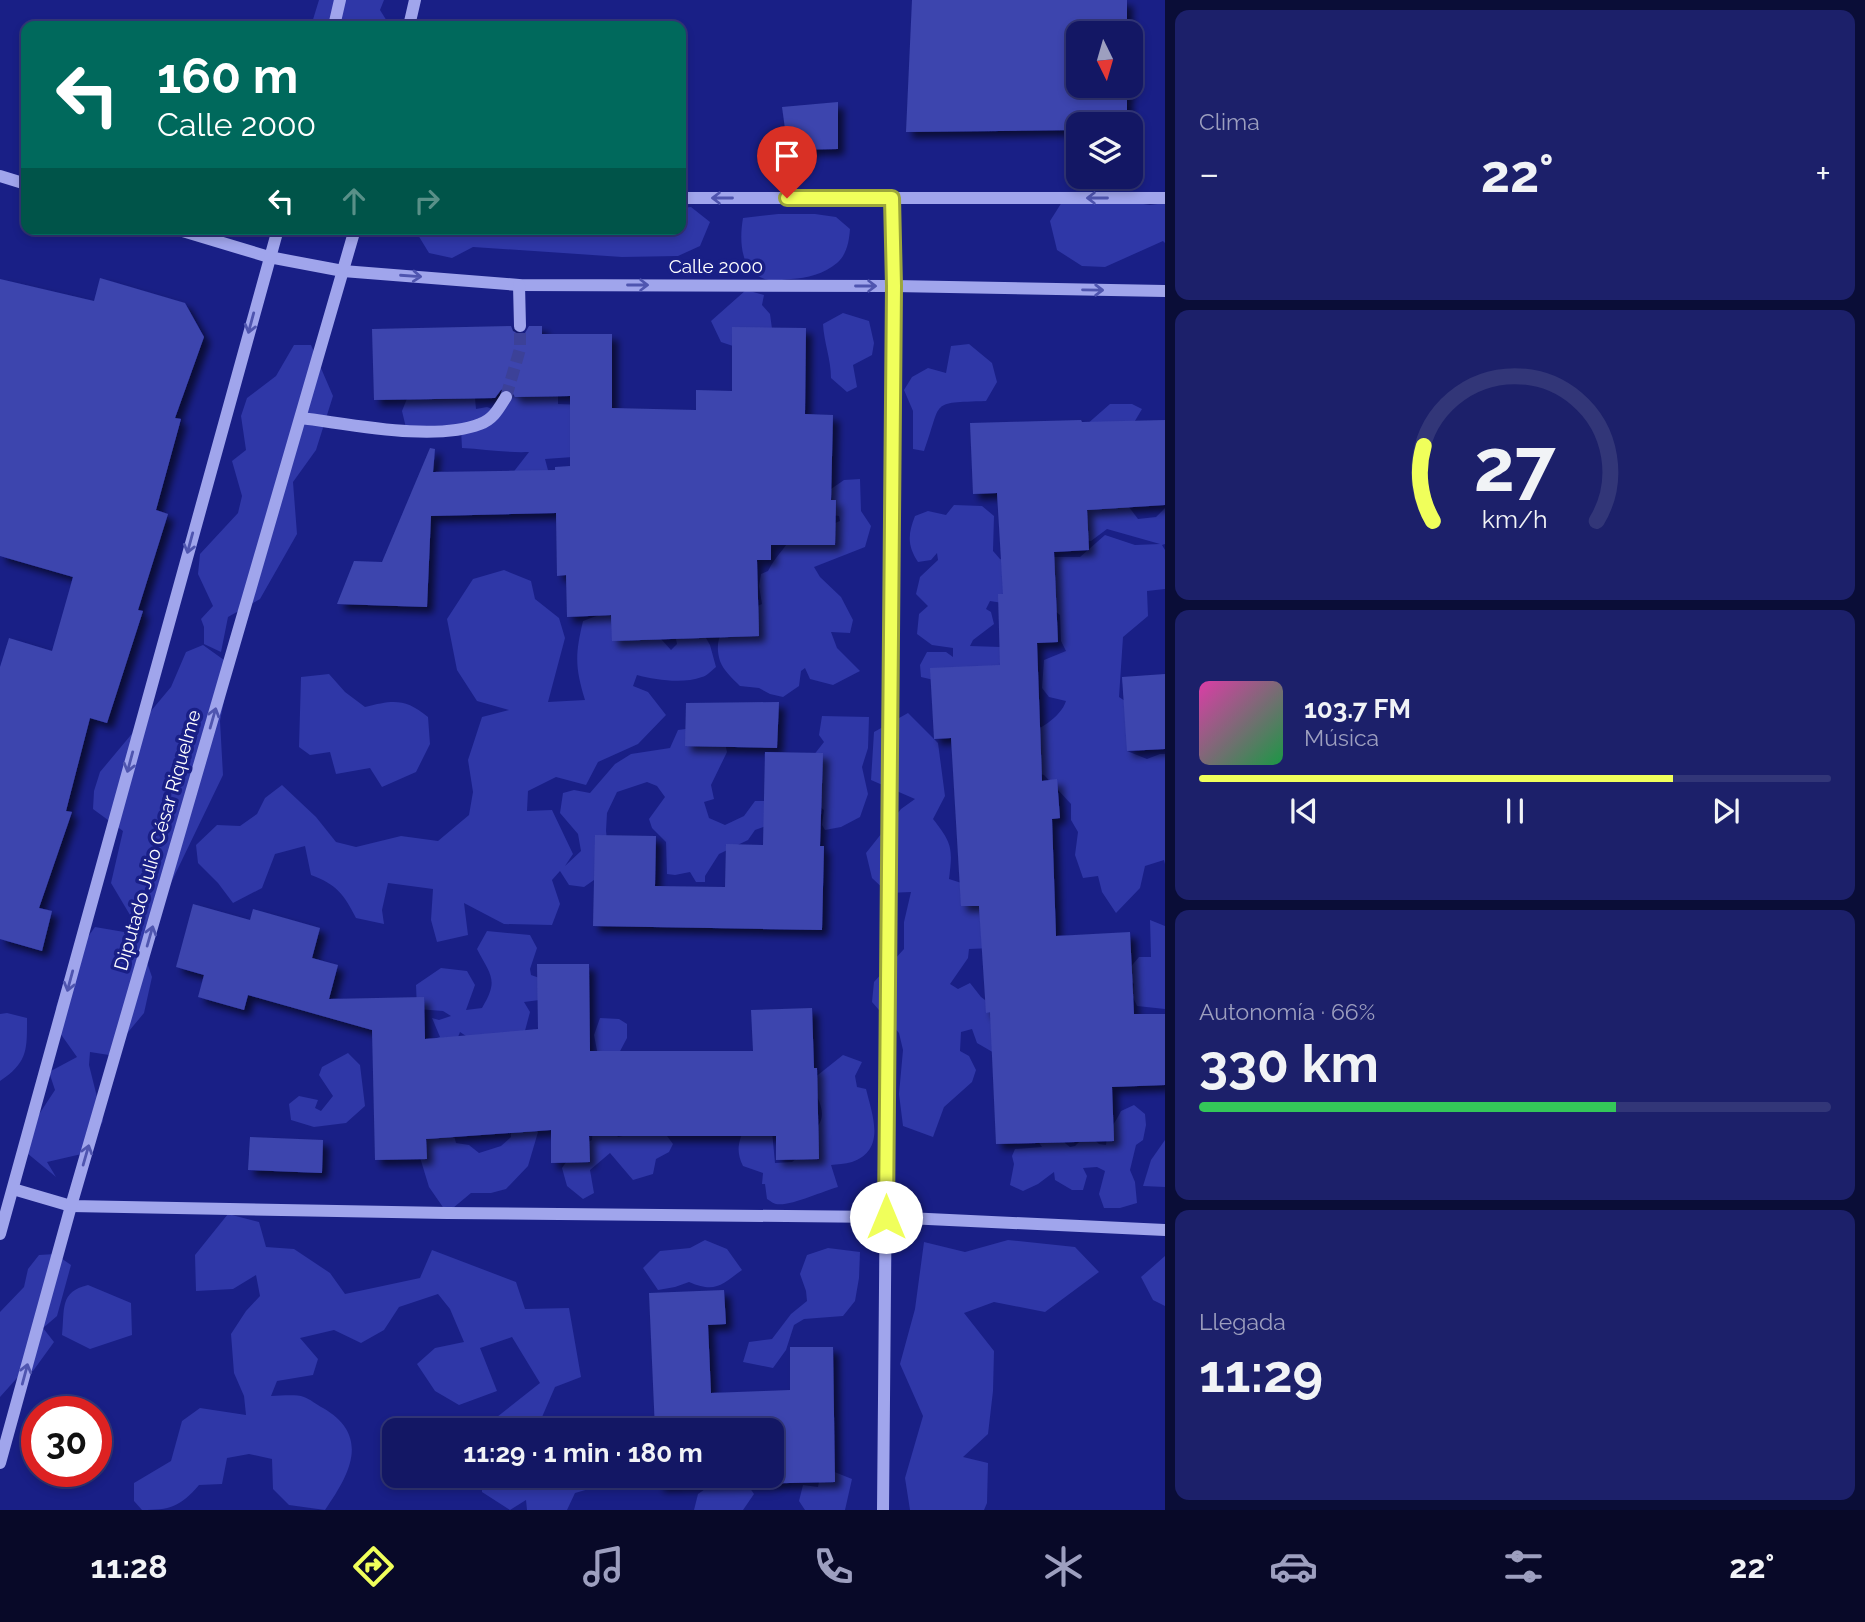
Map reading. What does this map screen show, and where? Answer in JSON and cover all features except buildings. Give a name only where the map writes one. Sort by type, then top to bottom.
[{"type":"street","points":[[335,21],[340,0]]},
{"type":"street","points":[[410,21],[415,0]]},
{"type":"street","points":[[0,176],[21,182]]},
{"type":"street","points":[[686,198],[1165,198]]},
{"type":"street","points":[[883,1510],[894,286],[892,198]]},
{"type":"street","name":"Calle 2000","points":[[196,235],[269,257],[343,271],[519,285],[894,286],[1165,291]]},
{"type":"street","points":[[0,1234],[276,235]]},
{"type":"street","name":"Diputado Julio César Riquelme","points":[[0,1463],[71,1206],[353,235]]},
{"type":"street","points":[[519,285],[520,326]]},
{"type":"street","points":[[300,418],[384,428],[439,431],[481,424],[493,417],[506,397]]},
{"type":"street","points":[[13,1189],[71,1206],[460,1214],[886,1217],[1165,1230]]},
{"type":"shaded area","points":[[319,0],[384,0],[380,10],[387,21],[313,21]]},
{"type":"shaded area","points":[[1062,202],[1130,202],[1150,205],[1165,203],[1165,243],[1163,241],[1105,267],[1082,266],[1057,250],[1050,221]]},
{"type":"shaded area","points":[[691,207],[710,222],[700,246],[678,256],[622,257],[473,247],[452,258],[429,253],[418,235],[686,235],[686,208]]},
{"type":"shaded area","points":[[778,214],[836,217],[850,229],[843,256],[832,267],[809,276],[775,281],[759,277],[747,264],[744,256],[741,237],[743,218]]},
{"type":"shaded area","points":[[746,290],[764,295],[762,305],[770,314],[773,336],[748,351],[721,342],[711,321]]},
{"type":"shaded area","points":[[843,313],[869,321],[874,343],[872,355],[853,365],[857,387],[847,392],[831,378],[823,324]]},
{"type":"shaded area","points":[[969,344],[992,363],[997,382],[986,401],[955,402],[940,408],[924,451],[913,449],[913,411],[904,390],[912,377],[928,368],[946,373],[951,346]]},
{"type":"shaded area","points":[[294,345],[311,345],[333,396],[316,450],[293,482],[297,534],[260,599],[228,617],[221,652],[204,644],[201,619],[213,606],[198,574],[200,554],[238,513],[242,496],[232,461],[246,450],[241,416],[247,398],[276,376]]},
{"type":"shaded area","points":[[558,369],[558,404],[585,405],[573,457],[545,459],[549,474],[504,484],[529,452],[462,448],[461,429],[407,432],[402,411],[416,376],[473,377],[476,409],[487,407],[498,411],[510,373]]},
{"type":"shaded area","points":[[1110,404],[1132,404],[1142,409],[1129,431],[1123,499],[1138,519],[1156,517],[1165,508],[1165,544],[1162,545],[1165,550],[1165,589],[1147,591],[1148,616],[1123,637],[1119,697],[1134,707],[1127,751],[1147,759],[1165,754],[1165,864],[1164,860],[1145,866],[1140,888],[1116,913],[1102,892],[1098,876],[1083,878],[1075,855],[1078,832],[1071,820],[1071,804],[1044,775],[1021,769],[1023,738],[1054,718],[1066,701],[1049,697],[1042,688],[1044,660],[1066,651],[1061,641],[1060,615],[1044,603],[1053,557],[1080,557],[1105,535],[1135,545],[1160,544],[1107,529],[1091,541],[1069,538],[1086,425]]},
{"type":"shaded area","points":[[860,479],[861,511],[871,526],[865,547],[814,567],[820,577],[841,597],[853,620],[850,633],[831,632],[837,648],[860,671],[833,685],[810,679],[805,668],[801,671],[799,686],[783,697],[759,688],[740,686],[720,661],[718,650],[722,632],[735,618],[762,604],[759,586],[761,574],[768,571],[797,530],[818,530],[840,521],[839,516],[826,514],[818,498],[844,480]]},
{"type":"shaded area","points":[[954,505],[982,506],[994,516],[993,551],[1000,559],[1014,566],[1009,604],[990,601],[986,609],[991,612],[994,624],[973,640],[970,646],[1001,647],[1011,675],[938,681],[921,677],[920,665],[927,652],[946,652],[953,657],[953,648],[932,645],[917,634],[919,614],[928,606],[916,594],[920,577],[938,560],[937,553],[931,560],[918,562],[910,545],[911,528],[915,516],[928,511],[946,515]]},
{"type":"shaded area","points":[[504,570],[531,581],[535,599],[559,618],[565,638],[548,702],[585,700],[577,661],[583,621],[623,606],[641,617],[671,650],[677,644],[672,619],[695,619],[710,645],[716,667],[704,676],[678,681],[637,675],[633,686],[648,692],[666,715],[638,744],[598,762],[586,785],[556,777],[528,791],[527,811],[552,810],[573,854],[565,866],[581,851],[578,834],[560,813],[563,793],[574,790],[590,793],[615,764],[631,754],[670,748],[678,730],[709,726],[722,729],[727,752],[711,785],[714,799],[704,802],[709,818],[725,825],[744,816],[755,801],[773,801],[775,823],[755,830],[748,840],[719,854],[705,876],[705,882],[696,882],[690,872],[667,874],[666,842],[652,828],[649,819],[665,797],[657,786],[647,782],[617,792],[607,813],[609,856],[604,873],[584,887],[569,885],[560,871],[552,880],[560,904],[552,925],[504,924],[464,903],[468,935],[437,942],[431,920],[433,889],[388,883],[382,910],[384,924],[356,918],[338,891],[327,882],[311,875],[305,846],[275,854],[262,888],[233,903],[198,863],[196,845],[217,825],[240,826],[257,814],[265,798],[282,785],[316,817],[336,842],[356,847],[401,836],[438,841],[469,815],[473,792],[468,760],[482,717],[509,710],[477,701],[457,670],[447,619],[473,579]]},
{"type":"shaded area","points":[[203,645],[231,665],[220,721],[223,775],[141,945],[152,977],[144,1013],[109,1055],[90,1052],[89,1065],[103,1121],[86,1153],[47,1162],[56,1177],[27,1153],[26,1134],[55,1090],[49,1072],[77,1057],[55,1026],[56,1007],[74,956],[95,927],[130,933],[130,915],[111,883],[123,831],[93,809],[94,791],[100,772],[171,687],[186,652]]},
{"type":"shaded area","points":[[329,674],[345,692],[365,707],[398,702],[412,706],[428,717],[430,744],[416,772],[382,787],[370,768],[336,774],[330,752],[310,755],[299,747],[301,677]]},
{"type":"shaded area","points":[[908,713],[938,743],[945,796],[933,819],[950,846],[949,879],[977,888],[992,948],[969,949],[968,958],[950,984],[958,989],[970,983],[981,997],[1000,1011],[996,1054],[977,1043],[972,1029],[961,1032],[960,1051],[969,1056],[976,1070],[972,1082],[944,1107],[933,1137],[903,1126],[899,1094],[903,1050],[899,1033],[872,1002],[874,982],[904,949],[904,922],[911,892],[888,893],[872,878],[866,853],[901,809],[915,799],[871,780],[874,732]]},
{"type":"shaded area","points":[[822,716],[869,717],[868,748],[862,767],[868,794],[860,817],[841,827],[825,830],[822,825],[824,810],[806,798],[806,765],[824,742],[819,735]]},
{"type":"shaded area","points":[[1150,920],[1165,926],[1165,1009],[1137,1006],[1132,995],[1134,984],[1127,977],[1128,970],[1139,957],[1151,957]]},
{"type":"shaded area","points":[[487,931],[530,935],[537,948],[530,969],[531,975],[551,982],[547,999],[524,1002],[530,1012],[522,1042],[478,1044],[460,1032],[455,1045],[432,1040],[440,1037],[432,1018],[439,1020],[451,1016],[443,1011],[417,1009],[416,985],[441,968],[467,971],[475,985],[466,1010],[482,1008],[492,984],[477,949]]},
{"type":"shaded area","points":[[0,1014],[27,1018],[27,1039],[21,1061],[0,1081]]},
{"type":"shaded area","points":[[600,1018],[619,1019],[627,1024],[627,1038],[618,1055],[609,1124],[618,1137],[661,1128],[673,1144],[669,1152],[656,1159],[653,1174],[633,1180],[610,1153],[590,1170],[594,1193],[583,1199],[567,1186],[562,1168],[575,1149],[592,1140],[598,1056],[594,1035]]},
{"type":"shaded area","points":[[534,1029],[545,1051],[541,1122],[528,1166],[506,1189],[491,1193],[471,1193],[447,1213],[429,1187],[415,1141],[451,1124],[456,1143],[469,1145],[479,1153],[501,1146],[511,1137],[515,1082]]},
{"type":"shaded area","points":[[348,1053],[360,1065],[365,1106],[346,1123],[314,1127],[291,1120],[289,1104],[299,1096],[318,1100],[315,1108],[321,1111],[333,1096],[319,1075],[322,1067]]},
{"type":"shaded area","points":[[843,1055],[862,1062],[855,1076],[857,1087],[866,1089],[873,1120],[870,1149],[852,1162],[831,1165],[838,1187],[789,1203],[774,1203],[767,1199],[765,1184],[762,1184],[763,1173],[743,1166],[739,1155],[741,1135],[746,1125],[771,1120],[775,1163],[792,1162],[806,1151],[808,1141],[821,1120],[821,1105],[809,1082]]},
{"type":"shaded area","points":[[1134,1105],[1145,1114],[1146,1125],[1143,1140],[1136,1145],[1130,1170],[1135,1182],[1137,1203],[1120,1208],[1104,1208],[1099,1194],[1105,1171],[1097,1167],[1083,1168],[1087,1176],[1083,1190],[1072,1190],[1055,1180],[1054,1172],[1023,1191],[1010,1185],[1015,1149],[1042,1147],[1034,1135],[1063,1130],[1065,1143],[1070,1147],[1075,1146],[1088,1133],[1099,1144],[1106,1145],[1121,1111]]},
{"type":"shaded area","points":[[1165,1140],[1165,1187],[1143,1186],[1151,1160]]},
{"type":"shaded area","points":[[228,1214],[259,1222],[266,1247],[294,1249],[330,1273],[345,1294],[420,1278],[432,1250],[516,1282],[525,1309],[569,1308],[581,1377],[555,1387],[542,1418],[496,1418],[540,1383],[512,1337],[480,1348],[497,1391],[459,1405],[435,1391],[417,1364],[435,1348],[464,1342],[450,1309],[438,1294],[399,1307],[384,1330],[361,1343],[334,1330],[300,1338],[318,1359],[313,1375],[277,1381],[271,1396],[306,1398],[338,1419],[347,1431],[351,1443],[348,1469],[325,1510],[289,1505],[273,1489],[272,1459],[249,1454],[227,1458],[222,1484],[199,1485],[174,1506],[142,1510],[134,1501],[134,1483],[171,1461],[182,1421],[200,1408],[246,1415],[244,1396],[234,1373],[231,1334],[260,1296],[256,1275],[233,1289],[196,1291],[195,1255]]},
{"type":"shaded area","points":[[705,1240],[727,1249],[742,1270],[717,1286],[705,1287],[689,1282],[658,1290],[643,1268],[660,1251],[690,1248]]},
{"type":"shaded area","points":[[1008,1240],[1075,1247],[1099,1272],[1045,1312],[994,1302],[964,1313],[994,1351],[988,1434],[963,1457],[988,1463],[987,1503],[984,1510],[910,1510],[905,1478],[923,1416],[900,1364],[915,1309],[924,1242],[965,1252]]},
{"type":"shaded area","points":[[828,1248],[860,1252],[855,1301],[843,1316],[804,1319],[794,1325],[786,1350],[773,1368],[743,1362],[749,1342],[772,1339],[791,1314],[807,1301],[800,1274],[807,1255]]},
{"type":"shaded area","points":[[55,1254],[71,1265],[57,1316],[43,1328],[54,1342],[33,1371],[17,1378],[0,1397],[0,1312],[24,1287],[28,1269],[39,1255]]},
{"type":"shaded area","points":[[1165,1256],[1165,1306],[1153,1300],[1141,1277]]},
{"type":"shaded area","points":[[88,1285],[131,1303],[132,1335],[90,1349],[62,1335],[68,1297],[72,1292]]},
{"type":"shaded area","points":[[822,1467],[852,1479],[845,1510],[805,1510],[799,1501],[803,1485],[818,1487]]},
{"type":"shaded area","points":[[482,1488],[589,1489],[575,1493],[567,1510],[527,1510],[526,1500],[510,1510],[482,1492]]},
{"type":"shaded area","points":[[707,1488],[750,1488],[754,1494],[743,1510],[694,1510],[698,1494]]},
{"type":"tunnel","points":[[506,397],[520,349],[520,326]]},
{"type":"route","points":[[787,198],[892,198],[894,286],[886,1217]]}]
